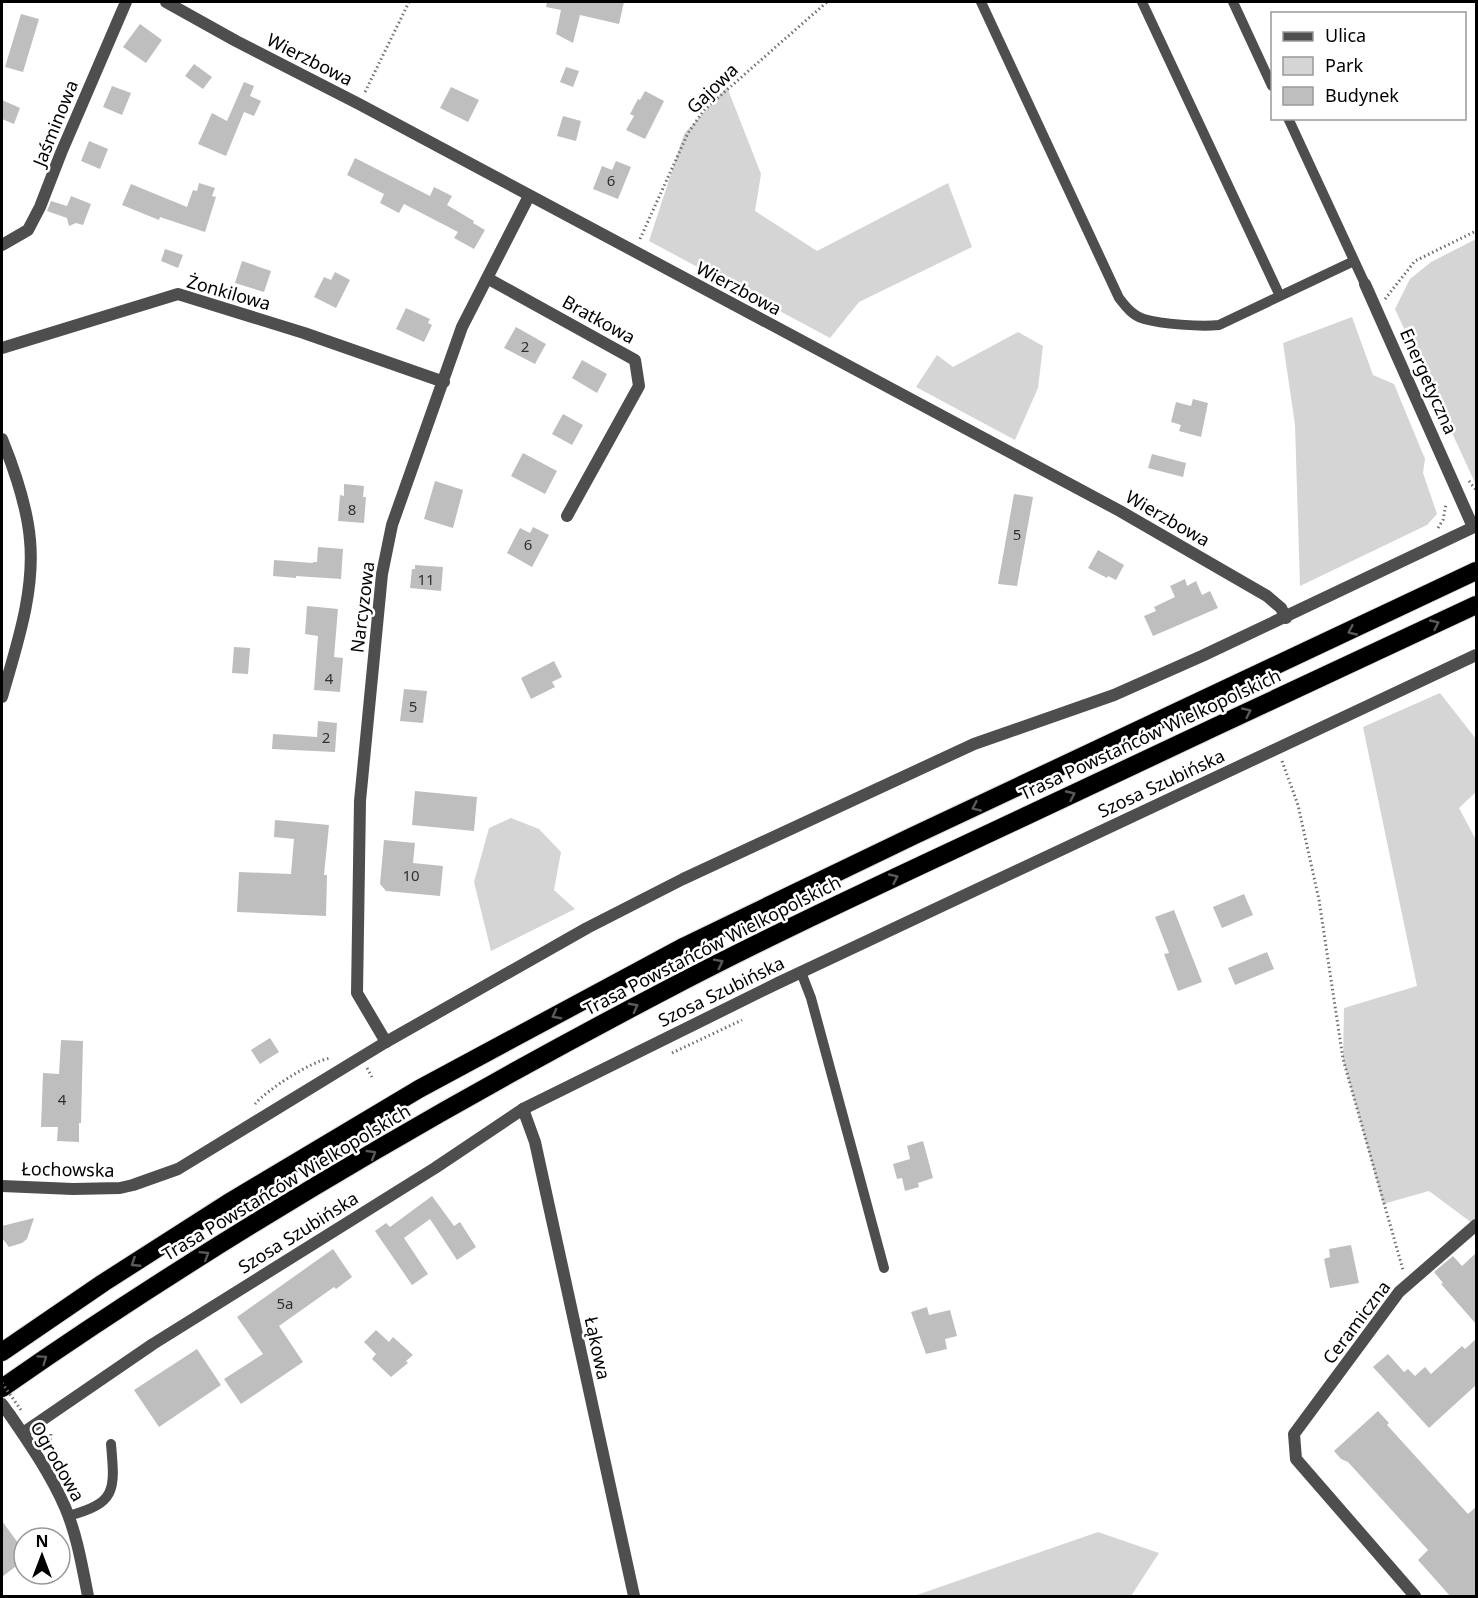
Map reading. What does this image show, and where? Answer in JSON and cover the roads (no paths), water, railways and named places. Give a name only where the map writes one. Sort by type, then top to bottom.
[{"type":"highway","name":"Trasa Powstańców Wielkopolskich","points":[[2,1352],[228,1203],[419,1089],[685,946],[1476,571]]},
{"type":"highway","name":"Trasa Powstańców Wielkopolskich","points":[[2,1385],[84,1330],[271,1214],[479,1090],[667,990],[818,914],[1476,605]]},
{"type":"street","name":"Jaśminowa","points":[[2,245],[28,230],[40,207],[126,2]]},
{"type":"street","name":"Wierzbowa","points":[[166,2],[207,26],[359,104],[1120,511],[1267,596],[1281,608],[1286,618]]},
{"type":"street","name":"Narcyzowa","points":[[386,1042],[357,993],[360,801],[381,585],[386,555],[392,525],[462,327],[529,196]]},
{"type":"street","name":"Bratkowa","points":[[487,278],[635,360],[639,386],[567,516]]},
{"type":"street","name":"Energetyczna","points":[[1365,284],[1475,526]]},
{"type":"street","name":"Żonkilowa","points":[[2,348],[178,294],[304,333],[444,382]]},
{"type":"street","points":[[2,439],[6,464],[25,506],[30,541],[30,581],[20,632],[2,697]]},
{"type":"street","points":[[386,1042],[587,928],[694,874],[974,744],[1114,695],[1286,618],[1475,526]]},
{"type":"street","name":"Szosa Szubińska","points":[[22,1433],[153,1344],[435,1168],[523,1109],[801,972],[1476,655]]},
{"type":"street","name":"Łochowska","points":[[2,1186],[104,1189],[133,1185],[160,1176],[192,1161],[386,1042]]},
{"type":"street","name":"Łąkowa","points":[[523,1109],[536,1142],[634,1596]]},
{"type":"street","name":"Ceramiczna","points":[[1415,1596],[1296,1459],[1294,1434],[1399,1292],[1476,1225]]},
{"type":"street","name":"Ogrodowa","points":[[2,1404],[15,1413],[22,1433],[56,1489],[68,1516],[78,1549],[88,1596]]},
{"type":"lane","points":[[981,2],[1119,298],[1127,309],[1143,319],[1202,326],[1219,325],[1354,261]]},
{"type":"lane","points":[[1142,2],[1280,296]]},
{"type":"lane","points":[[1233,2],[1271,84]]},
{"type":"lane","points":[[1289,120],[1365,284]]},
{"type":"lane","points":[[801,972],[817,1021],[884,1268]]},
{"type":"lane","points":[[68,1516],[96,1507],[108,1495],[112,1488],[114,1473],[111,1444]]}]
